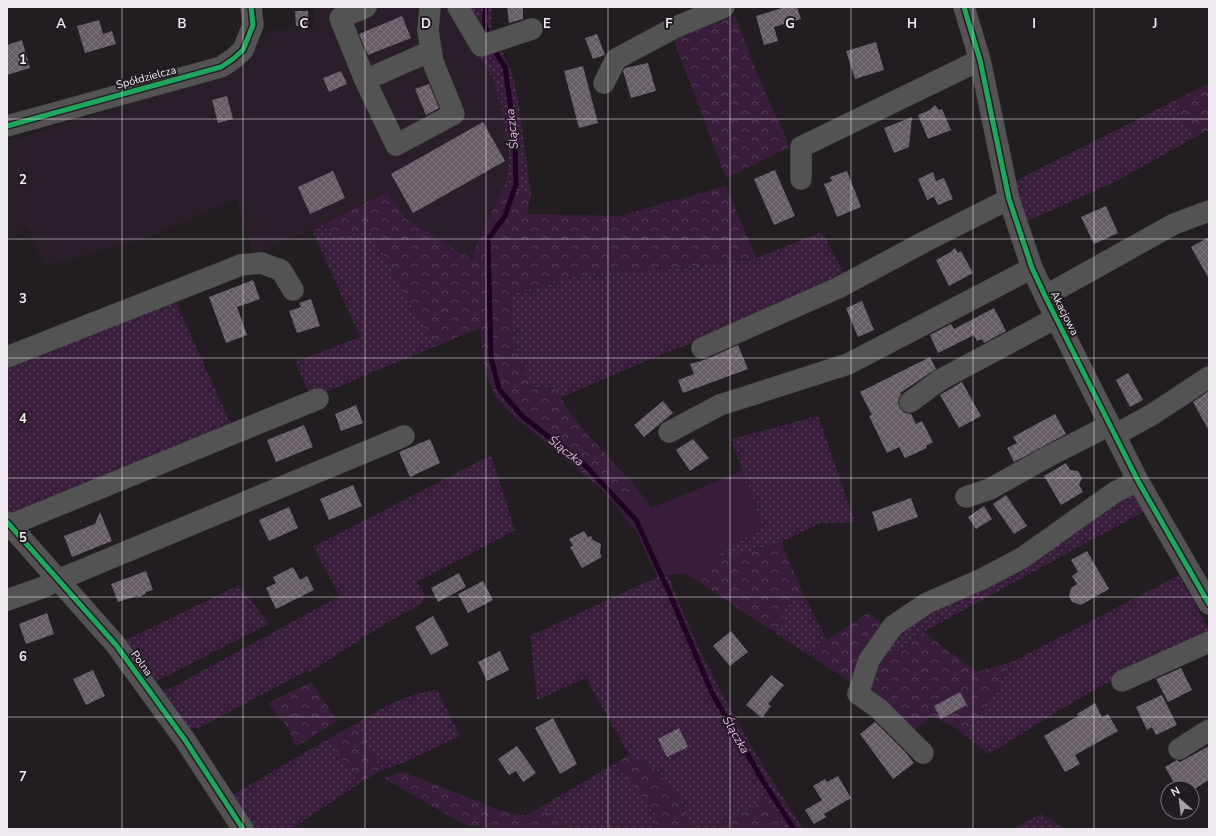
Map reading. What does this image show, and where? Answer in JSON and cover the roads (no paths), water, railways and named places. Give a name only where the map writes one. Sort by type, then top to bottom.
[{"type":"street","name":"Spółdzielcza","points":[[7,126],[221,67],[243,50],[253,25],[251,7]]},
{"type":"street","points":[[366,7],[340,18],[365,80],[396,145],[454,114],[434,62],[424,9]]},
{"type":"street","points":[[458,7],[481,46],[532,29]]},
{"type":"street","points":[[604,83],[616,59],[676,27],[724,7]]},
{"type":"street","name":"Akacjowa","points":[[964,7],[980,60],[1009,199],[1032,268],[1138,481],[1209,604]]},
{"type":"street","points":[[365,80],[431,51]]},
{"type":"street","points":[[801,179],[801,148],[980,60]]},
{"type":"street","points":[[702,348],[838,288],[1009,199]]},
{"type":"street","points":[[1045,296],[1174,224],[1209,211]]},
{"type":"street","points":[[7,357],[241,264],[261,263],[281,270],[293,290]]},
{"type":"street","points":[[668,432],[720,405],[848,364],[1032,268]]},
{"type":"street","points":[[910,402],[940,380],[1056,318]]},
{"type":"street","points":[[966,496],[990,489],[1049,456],[1153,414],[1209,377]]},
{"type":"street","points":[[8,524],[318,399]]},
{"type":"street","points":[[7,600],[44,587],[404,436]]},
{"type":"street","points":[[923,753],[878,708],[858,694],[869,660],[894,626],[927,603],[982,579],[1022,558],[1115,492],[1138,481]]},
{"type":"street","name":"Polna","points":[[8,524],[116,645],[185,740],[243,829]]},
{"type":"street","points":[[1122,681],[1209,642]]},
{"type":"street","points":[[1179,749],[1209,730]]},
{"type":"waterway","name":"Ślączka","points":[[486,7],[484,21],[489,39]]},
{"type":"waterway","name":"Ślączka","points":[[492,47],[505,67],[515,138],[516,184],[505,216],[488,239],[491,358],[499,389],[523,417],[583,463],[636,520],[669,592],[712,693],[763,781],[794,829]]}]
